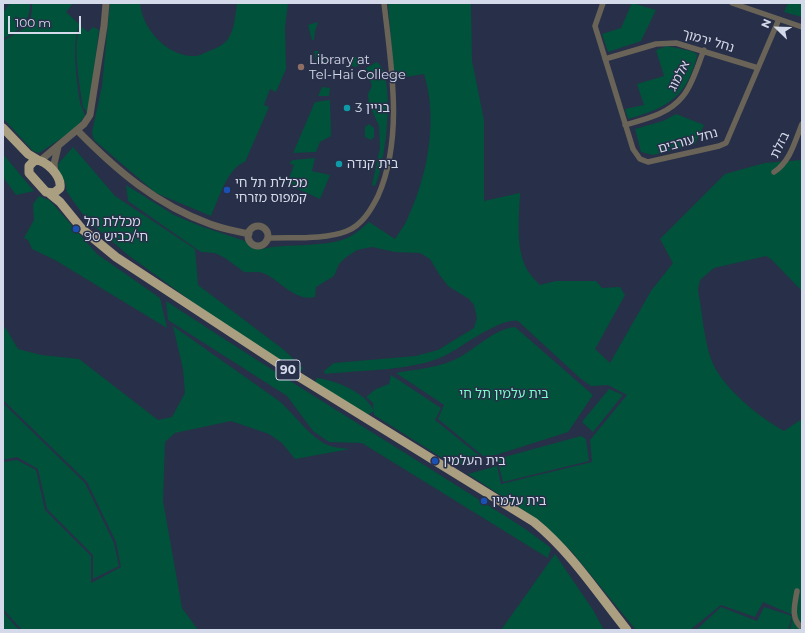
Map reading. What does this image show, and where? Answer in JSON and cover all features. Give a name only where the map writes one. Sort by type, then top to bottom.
[{"type":"highway","name":"90","points":[[3,128],[28,154],[40,160],[55,174],[65,199],[85,224],[116,257]]},
{"type":"highway","name":"90","points":[[3,134],[24,158],[30,175],[49,194],[60,202],[82,229],[116,257],[296,375],[534,522],[572,560],[626,630]]},
{"type":"highway","points":[[28,168],[31,162],[40,160]]},
{"type":"highway","points":[[49,194],[56,192],[60,185]]},
{"type":"street","points":[[40,160],[87,120],[92,108],[106,3]]},
{"type":"street","points":[[268,238],[334,235],[348,231],[371,212],[382,186],[390,159],[393,135],[393,107],[384,3]]},
{"type":"street","name":"נחל עורבים","points":[[603,3],[595,26],[625,125],[636,155],[648,162],[722,145],[729,138],[779,19]]},
{"type":"street","points":[[732,3],[802,27]]},
{"type":"street","name":"נחל ירמוך","points":[[605,59],[656,44],[684,44],[758,68]]},
{"type":"street","name":"אלמוג","points":[[625,125],[653,116],[675,105],[685,93],[704,50]]},
{"type":"street","name":"בזלת","points":[[774,172],[781,168],[789,156],[802,124]]},
{"type":"street","points":[[77,130],[124,175],[158,200],[211,224],[249,234]]},
{"type":"street","points":[[55,174],[54,164],[58,146]]},
{"type":"street","points":[[259,227],[267,232],[268,238],[263,245],[255,246],[250,242],[249,234],[252,229],[259,227]]},
{"type":"street","points":[[797,591],[794,614],[797,623],[802,628]]},
{"type":"green space","points":[[10,3],[30,3],[30,10],[23,25],[3,39],[3,13]]},
{"type":"green space","points":[[32,3],[73,3],[66,12],[80,25],[77,31],[75,50],[77,85],[81,106],[85,116],[74,130],[39,153],[33,151],[3,118],[3,41],[25,27],[31,18]]},
{"type":"green space","points":[[110,3],[140,3],[146,23],[158,40],[176,52],[196,56],[219,47],[228,39],[233,26],[237,3],[288,3],[285,28],[286,69],[276,92],[270,89],[264,105],[269,107],[245,162],[239,165],[229,177],[220,193],[211,216],[156,193],[94,140],[92,132],[102,86]]},
{"type":"green space","points":[[388,3],[471,3],[472,61],[484,120],[484,201],[520,193],[519,244],[521,254],[528,271],[540,285],[556,281],[596,281],[602,288],[620,287],[625,295],[595,349],[610,363],[651,291],[673,263],[660,239],[725,174],[765,163],[802,160],[802,291],[771,259],[766,256],[714,268],[700,280],[698,290],[705,334],[711,359],[723,380],[753,410],[784,431],[802,419],[802,630],[790,630],[793,615],[763,602],[755,617],[721,605],[690,630],[636,630],[572,552],[540,521],[468,474],[497,466],[501,484],[592,462],[590,440],[627,395],[608,385],[591,386],[580,378],[518,321],[510,321],[491,328],[444,356],[417,365],[325,374],[324,371],[334,363],[416,356],[438,350],[474,328],[477,318],[474,305],[469,299],[448,286],[430,259],[420,253],[395,252],[372,247],[357,250],[339,264],[334,276],[316,287],[315,297],[308,298],[288,290],[263,273],[244,272],[225,258],[215,253],[201,252],[128,201],[126,185],[174,215],[200,226],[245,241],[261,249],[330,243],[355,234],[369,222],[395,239],[405,224],[416,199],[426,164],[429,146],[430,109],[424,74],[394,79]]},
{"type":"green space","points":[[632,3],[656,10],[641,41],[608,52],[602,34],[621,28]]},
{"type":"green space","points":[[788,3],[802,3],[802,17],[784,12]]},
{"type":"green space","points":[[318,22],[314,40],[312,40],[308,25]]},
{"type":"green space","points":[[82,27],[88,32],[93,27],[99,30],[89,107],[86,114],[86,110],[83,108],[77,65],[77,42]]},
{"type":"green space","points":[[667,46],[691,51],[697,54],[695,64],[686,84],[673,99],[666,104],[648,113],[628,119],[625,109],[644,105],[637,84],[664,76],[656,50]]},
{"type":"green space","points":[[314,51],[318,51],[326,62],[317,65]]},
{"type":"green space","points":[[353,57],[357,57],[359,58],[359,66],[353,67],[350,64],[350,60]]},
{"type":"green space","points":[[377,62],[383,71],[387,85],[388,103],[385,142],[379,176],[375,186],[372,185],[380,148],[379,126],[369,104],[368,94],[372,86],[366,68]]},
{"type":"green space","points":[[322,87],[330,88],[329,96],[318,96]]},
{"type":"green space","points":[[330,100],[331,136],[320,142],[316,152],[293,153],[315,102]]},
{"type":"green space","points":[[676,114],[704,125],[695,144],[653,155],[641,152],[635,129],[663,121]]},
{"type":"green space","points":[[369,124],[374,128],[374,137],[371,140],[365,137],[365,127]]},
{"type":"green space","points":[[73,147],[115,196],[195,249],[198,285],[284,350],[303,368],[298,374],[234,332],[128,255],[86,219],[67,192],[65,182],[59,172],[58,164]]},
{"type":"green space","points":[[3,154],[34,191],[16,195],[3,177]]},
{"type":"green space","points":[[315,158],[312,171],[330,175],[320,199],[287,184],[294,165],[289,163],[293,160]]},
{"type":"green space","points":[[39,196],[49,200],[53,204],[97,254],[160,298],[167,328],[55,260],[32,249],[28,240],[24,238],[34,220],[33,204]]},
{"type":"green space","points":[[166,301],[255,359],[524,528],[551,548],[548,558],[362,443],[329,442],[313,431],[287,396],[168,320]]},
{"type":"green space","points":[[173,326],[279,401],[316,438],[333,447],[350,449],[295,459],[282,443],[269,434],[231,421],[175,433],[165,442],[163,501],[182,608],[198,630],[22,630],[3,609],[3,462],[17,460],[36,470],[45,510],[91,556],[91,583],[121,567],[116,542],[87,482],[3,400],[3,328],[5,327],[18,349],[41,355],[79,359],[158,420],[172,417],[185,393],[183,369]]},
{"type":"green space","name":"בית עלמין תל חי","points":[[515,327],[593,395],[568,432],[496,455],[483,456],[438,419],[444,405],[396,373],[444,364],[465,354],[500,331]]},
{"type":"green space","points":[[391,375],[441,408],[435,420],[481,457],[455,466],[374,415],[373,403],[366,397],[376,389],[389,384]]},
{"type":"green space","points":[[317,378],[333,381],[350,388],[365,399],[374,411],[368,415],[315,383]]},
{"type":"green space","points":[[609,389],[623,395],[593,432],[582,422]]},
{"type":"green space","points":[[3,403],[85,483],[114,543],[119,566],[93,579],[93,555],[47,509],[38,469],[17,457],[3,460]]},
{"type":"green space","points":[[581,436],[586,439],[589,461],[503,482],[497,459]]},
{"type":"green space","points":[[555,554],[593,610],[604,630],[501,630]]},
{"type":"green space","points":[[721,607],[757,621],[764,607],[792,616],[788,630],[696,630]]},
{"type":"green space","points":[[3,612],[19,630],[3,630]]},
{"type":"place","name":"Library at Tel-Hai College","points":[[301,67]]},
{"type":"place","name":"בניין 3","points":[[347,108]]},
{"type":"place","name":"בית קנדה","points":[[339,164]]},
{"type":"place","name":"מכללת תל חי קמפוס מזרחי","points":[[227,190]]},
{"type":"place","name":"מכללת תל חי/כביש 90","points":[[76,229]]},
{"type":"place","name":"בית העלמין","points":[[435,461]]},
{"type":"place","name":"בית עלמין","points":[[484,501]]}]
